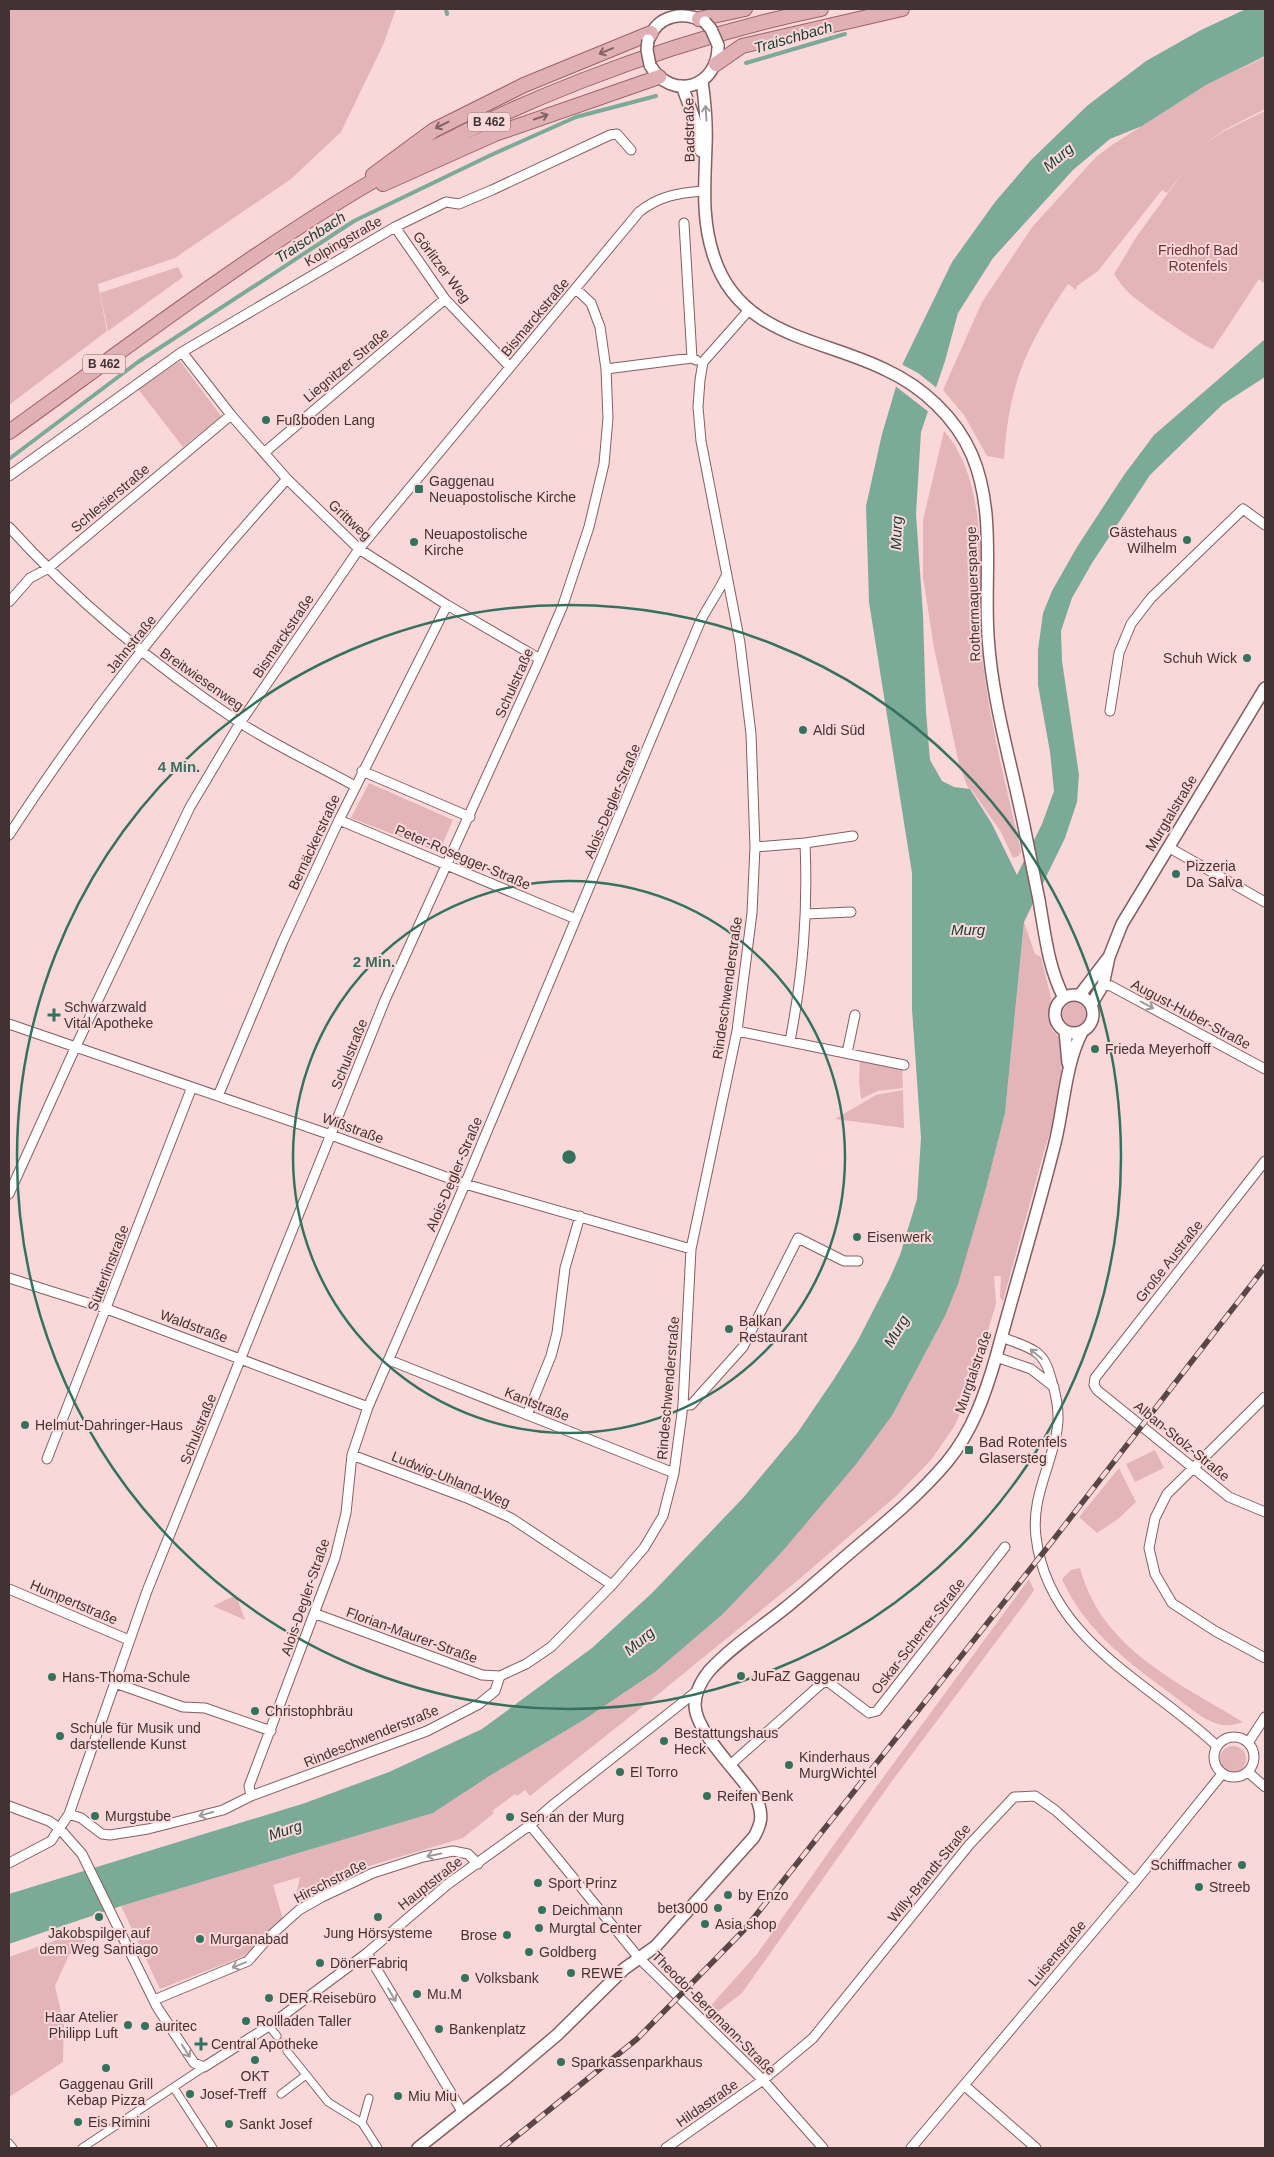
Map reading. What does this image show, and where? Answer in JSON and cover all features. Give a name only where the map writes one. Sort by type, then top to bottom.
[{"type":"main road","points":[[702,21],[745,9]]},
{"type":"main road","name":"B 462","points":[[9,432],[199,295],[356,191],[434,148],[562,90],[682,45],[739,28],[821,9]]},
{"type":"main road","points":[[716,64],[742,46],[902,9]]},
{"type":"main road","points":[[356,191],[381,167],[434,130],[524,85],[650,36]]},
{"type":"main road","points":[[356,191],[394,180],[495,134],[658,76]]},
{"type":"street","points":[[672,12],[702,21],[716,36],[718,45],[716,64],[702,81],[682,86],[672,85],[658,76],[650,65],[647,50],[650,36],[672,12]]},
{"type":"street","name":"Badstraße","points":[[702,81],[707,115],[703,191],[706,229],[714,258],[724,278],[749,310]]},
{"type":"street","name":"Badstraße","points":[[682,86],[694,118],[701,148],[704,179]]},
{"type":"street","name":"Kolpingstraße","points":[[9,476],[182,352],[395,226],[446,202],[458,204],[492,190],[610,135],[617,134],[631,150]]},
{"type":"street","name":"Bismarckstraße","points":[[9,1194],[76,1046],[190,807],[240,723],[359,549],[639,212],[652,201],[668,195],[703,191]]},
{"type":"street","points":[[684,223],[692,358]]},
{"type":"street","name":"Görlitzer Weg","points":[[395,226],[445,299],[510,367]]},
{"type":"street","name":"Schulstraße","points":[[9,1863],[51,1841],[69,1814],[128,1640],[385,1000],[470,817],[563,605],[591,518],[605,451],[608,418],[606,369],[600,327],[591,303],[576,289]]},
{"type":"street","name":"Liegnitzer Straße","points":[[265,452],[445,299]]},
{"type":"street","points":[[606,369],[692,358],[703,362],[749,310]]},
{"type":"street","name":"Rothermaquerspange","points":[[749,310],[772,326],[823,347],[888,370],[932,400],[959,432],[980,476],[987,534],[987,618],[991,671],[998,714],[1039,898],[1051,970],[1064,998]]},
{"type":"street","name":"Grittweg","points":[[182,352],[231,415],[287,479],[359,549],[447,605],[540,659]]},
{"type":"street","name":"Rindeschwenderstraße","points":[[69,1814],[81,1818],[102,1834],[110,1835],[148,1829],[223,1810],[251,1796],[427,1731],[479,1704],[495,1691],[500,1676],[526,1664],[550,1647],[612,1586],[644,1548],[663,1516],[674,1473],[683,1406],[691,1249],[738,1031],[752,913],[754,846],[751,734],[740,643],[701,441],[698,407],[703,362]]},
{"type":"street","name":"Schlesierstraße","points":[[9,602],[30,578],[47,569],[231,415]]},
{"type":"street","name":"Jahnstraße","points":[[9,835],[44,781],[97,708],[214,560],[287,479]]},
{"type":"street","points":[[1110,711],[1120,653],[1131,624],[1151,598],[1243,508],[1265,526]]},
{"type":"street","name":"Breitwiesenweg","points":[[9,527],[47,569],[142,653],[240,723],[355,786]]},
{"type":"street","name":"Alois-Degler-Straße","points":[[251,1796],[249,1786],[316,1614],[335,1558],[346,1513],[352,1455],[368,1407],[466,1184],[700,622],[708,605],[718,593],[726,575]]},
{"type":"street","name":"Bernäckerstraße","points":[[218,1096],[283,942],[339,820],[447,605]]},
{"type":"street","name":"Murgtalstraße","points":[[1068,1072],[1082,1032],[1092,1020],[1091,1005],[1103,985],[1109,957],[1122,924],[1168,847],[1262,702],[1265,688]]},
{"type":"street","points":[[362,771],[470,817]]},
{"type":"street","name":"Peter-Rosegger-Straße","points":[[339,820],[576,919]]},
{"type":"street","points":[[754,846],[805,843],[854,836]]},
{"type":"street","points":[[790,1041],[804,958],[806,914],[805,843]]},
{"type":"street","points":[[1168,847],[1265,902]]},
{"type":"street","points":[[806,914],[851,912]]},
{"type":"street","name":"Murgtalstraße","points":[[1079,996],[1109,957]]},
{"type":"street","name":"August-Huber-Straße","points":[[1103,985],[1111,986],[1265,1069]]},
{"type":"street","points":[[1064,998],[1079,996],[1091,1005]]},
{"type":"street","name":"Murgtalstraße","points":[[697,1691],[707,1674],[719,1661],[888,1521],[940,1471],[956,1451],[968,1431],[987,1387],[1002,1337],[1064,1108],[1068,1072],[1065,1031],[1055,1017],[1056,1008],[1064,998]]},
{"type":"street","points":[[848,1053],[855,1015]]},
{"type":"street","name":"Wißstraße","points":[[9,1024],[192,1086],[466,1184],[691,1249]]},
{"type":"street","points":[[738,1031],[904,1065]]},
{"type":"street","points":[[1065,1031],[1082,1032]]},
{"type":"street","name":"Sütterlinstraße","points":[[47,1459],[107,1309],[192,1086]]},
{"type":"street","name":"Große Austraße","points":[[1095,1378],[1265,1161]]},
{"type":"street","points":[[527,1415],[551,1356],[557,1333],[565,1268],[580,1216]]},
{"type":"street","points":[[683,1406],[692,1406],[743,1346],[798,1238],[844,1261],[858,1260]]},
{"type":"street","name":"Waldstraße","points":[[9,1278],[107,1309],[241,1357],[368,1407]]},
{"type":"street","points":[[1002,1337],[1025,1346],[1038,1354],[1045,1362],[1054,1387],[1058,1413],[1057,1431],[1039,1488],[1035,1518],[1041,1564],[1054,1593],[1075,1626],[1096,1649],[1198,1728],[1216,1746]]},
{"type":"street","points":[[996,1357],[1030,1368],[1054,1387]]},
{"type":"street","name":"Kantstraße","points":[[389,1360],[674,1473]]},
{"type":"street","name":"Alban-Stolz-Straße","points":[[1095,1378],[1094,1385],[1097,1390],[1230,1497],[1265,1512]]},
{"type":"street","points":[[1265,1397],[1167,1494],[1155,1518],[1149,1548],[1152,1567],[1162,1590],[1172,1602],[1216,1632],[1265,1658]]},
{"type":"street","name":"Ludwig-Uhland-Weg","points":[[352,1455],[467,1498],[511,1518],[612,1586]]},
{"type":"street","name":"Oskar-Scherrer-Straße","points":[[730,1765],[821,1684],[827,1681],[869,1713],[877,1711],[1005,1547]]},
{"type":"street","name":"Humpertstraße","points":[[9,1589],[128,1640]]},
{"type":"street","name":"Florian-Maurer-Straße","points":[[316,1614],[482,1675],[500,1676]]},
{"type":"street","points":[[115,1683],[183,1706],[205,1708],[270,1731]]},
{"type":"street","points":[[418,2148],[557,2035],[596,1995],[656,1946],[712,1886],[754,1837],[761,1824],[762,1814],[758,1802],[698,1718],[695,1706],[697,1691]]},
{"type":"street","name":"Hauptstraße","points":[[82,2148],[269,2026],[367,1953],[448,1884],[530,1825],[697,1691]]},
{"type":"street","points":[[1248,1743],[1265,1717]]},
{"type":"street","points":[[1232,1737],[1243,1739],[1248,1743],[1254,1757],[1248,1772],[1236,1778],[1222,1774],[1214,1762],[1216,1746],[1232,1737]]},
{"type":"street","points":[[1248,1772],[1265,1787]]},
{"type":"street","name":"Luisenstraße","points":[[911,2148],[1135,1882],[1222,1774]]},
{"type":"street","name":"Willy-Brandt-Straße","points":[[763,2080],[813,2038],[969,1845],[1014,1797],[1036,1796],[1055,1810],[1135,1882]]},
{"type":"street","points":[[9,1806],[50,1822],[59,1828],[82,1854],[154,2000],[194,2063],[204,2067]]},
{"type":"street","name":"Theodor-Bergmann-Straße","points":[[530,1825],[639,1958],[763,2080],[823,2148]]},
{"type":"street","name":"Hirschstraße","points":[[154,2000],[248,1961],[269,1937],[299,1910],[373,1873],[423,1857],[454,1851],[468,1854],[478,1864]]},
{"type":"street","points":[[367,1953],[463,2113]]},
{"type":"street","points":[[269,2026],[277,2036]]},
{"type":"street","points":[[288,2051],[328,2102],[362,2123],[378,2148]]},
{"type":"street","points":[[280,2094],[306,2076]]},
{"type":"street","name":"Hildastraße","points":[[666,2148],[763,2080]]},
{"type":"street","points":[[965,2086],[1036,2148]]},
{"type":"street","points":[[174,2088],[213,2148]]},
{"type":"street","points":[[362,2123],[369,2098]]},
{"type":"street","points":[[9,2143],[12,2148]]},
{"type":"green space","points":[[9,9],[396,9],[383,45],[341,132],[291,179],[175,258],[98,284],[107,331],[9,405]]},
{"type":"green space","name":"Friedhof Bad Rotenfels","points":[[1265,57],[1265,109],[1224,130],[1205,144],[1224,131],[1265,111],[1265,284],[1259,279],[1213,349],[1196,341],[1156,314],[1128,292],[1119,281],[1114,274],[1137,236],[1184,171],[1167,193],[1162,190],[1098,271],[1077,286],[1076,290],[1068,284],[1041,327],[1022,367],[1010,409],[1004,459],[987,456],[964,415],[943,390],[982,302],[1033,226],[1096,157],[1112,145],[1206,85]]},
{"type":"green space","points":[[178,267],[183,277],[108,331],[100,293]]},
{"type":"green space","points":[[180,361],[221,416],[183,447],[138,389]]},
{"type":"green space","points":[[944,431],[960,454],[970,481],[976,510],[980,541],[983,662],[994,734],[1021,851],[1019,856],[1013,858],[1001,832],[971,789],[968,788],[959,764],[934,648],[923,577],[923,520]]},
{"type":"green space","points":[[369,783],[453,820],[439,852],[351,818]]},
{"type":"green space","points":[[1024,922],[1035,954],[1041,957],[1051,998],[1048,1017],[1052,1030],[1060,1038],[1062,1061],[1060,1102],[1045,1148],[1003,1301],[1000,1297],[1001,1276],[994,1276],[996,1304],[970,1390],[954,1427],[931,1460],[896,1496],[797,1581],[530,1796],[525,1790],[517,1796],[515,1794],[492,1811],[494,1813],[463,1838],[359,1869],[312,1892],[303,1902],[295,1899],[300,1877],[273,1885],[283,1919],[250,1951],[244,1956],[160,1989],[121,1906],[433,1813],[491,1775],[582,1721],[655,1672],[723,1614],[781,1553],[893,1414],[945,1316],[985,1192],[1005,1113]]},
{"type":"green space","points":[[1074,1002],[1082,1006],[1086,1014],[1082,1022],[1074,1026],[1066,1022],[1062,1014],[1066,1006]]},
{"type":"green space","points":[[860,1061],[902,1068],[903,1088],[878,1091],[861,1099]]},
{"type":"green space","points":[[903,1090],[904,1128],[835,1119],[876,1095]]},
{"type":"green space","points":[[1155,1450],[1164,1468],[1135,1482],[1126,1464]]},
{"type":"green space","points":[[1119,1468],[1136,1502],[1118,1519],[1097,1533],[1079,1517]]},
{"type":"green space","points":[[1080,1568],[1090,1596],[1105,1620],[1123,1641],[1168,1677],[1243,1722],[1227,1725],[1218,1724],[1206,1719],[1144,1674],[1097,1632],[1072,1598],[1062,1579],[1071,1570]]},
{"type":"green space","points":[[1029,1579],[1034,1590],[1031,1595],[892,1781],[742,1993],[711,2017],[706,2011],[757,1954],[835,1843]]},
{"type":"green space","points":[[236,1595],[245,1620],[213,1606]]},
{"type":"green space","points":[[1233,1746],[1242,1750],[1246,1759],[1242,1768],[1233,1772],[1224,1768],[1220,1759],[1224,1750]]},
{"type":"green space","points":[[82,1931],[87,1939],[69,1955],[55,1986],[64,2024],[63,2062],[9,2097],[9,1957]]},
{"type":"water","name":"Murg","points":[[1246,9],[1265,9],[1265,56],[1206,85],[1142,126],[1110,139],[1073,170],[993,258],[958,313],[945,361],[921,432],[916,514],[930,760],[942,781],[954,787],[970,789],[992,824],[1017,875],[1042,824],[1054,791],[1050,752],[1038,685],[1038,650],[1043,613],[1052,591],[1077,547],[1124,475],[1154,435],[1265,339],[1265,377],[1223,404],[1150,475],[1092,563],[1072,598],[1061,631],[1062,661],[1079,775],[1077,802],[1065,838],[1024,922],[1005,1113],[985,1192],[958,1284],[945,1316],[893,1414],[857,1463],[781,1553],[723,1614],[655,1672],[582,1721],[491,1775],[433,1813],[121,1906],[9,1944],[9,1894],[305,1803],[389,1772],[482,1729],[592,1648],[652,1593],[743,1498],[798,1432],[834,1379],[857,1342],[890,1278],[900,1255],[917,1199],[921,1138],[912,1009],[912,873],[869,602],[866,506],[882,434],[903,363],[952,262],[995,202],[1031,160],[1088,105],[1146,61],[1201,30]]},
{"type":"pier","points":[[901,364],[918,373],[938,389],[930,413],[894,385]]},
{"type":"waterway","points":[[446,9],[447,14]]},
{"type":"waterway","name":"Traischbach","points":[[746,63],[845,34]]},
{"type":"waterway","name":"Traischbach","points":[[9,459],[138,362],[354,221],[491,155],[576,117],[656,96]]},
{"type":"tunnel","points":[[277,2036],[287,2051]]},
{"type":"railway","points":[[502,2148],[637,2039],[745,1929],[1054,1539],[1265,1267]]},
{"type":"place","name":"Fußboden Lang","points":[[266,420]]},
{"type":"place","name":"Gaggenau Neuapostolische Kirche","points":[[419,489]]},
{"type":"place","name":"Gästehaus Wilhelm","points":[[1187,540]]},
{"type":"place","name":"Neuapostolische Kirche","points":[[414,542]]},
{"type":"place","name":"Schuh Wick","points":[[1247,658]]},
{"type":"place","name":"Aldi Süd","points":[[803,730]]},
{"type":"place","name":"Pizzeria Da Salva","points":[[1176,874]]},
{"type":"place","name":"Schwarzwald Vital Apotheke","points":[[54,1015]]},
{"type":"place","name":"Frieda Meyerhoff","points":[[1095,1049]]},
{"type":"place","name":"Eisenwerk","points":[[857,1237]]},
{"type":"place","name":"Balkan Restaurant","points":[[729,1329]]},
{"type":"place","name":"Helmut-Dahringer-Haus","points":[[25,1425]]},
{"type":"place","name":"Bad Rotenfels Glasersteg","points":[[969,1450]]},
{"type":"place","name":"JuFaZ Gaggenau","points":[[741,1676]]},
{"type":"place","name":"Hans-Thoma-Schule","points":[[52,1677]]},
{"type":"place","name":"Christophbräu","points":[[255,1711]]},
{"type":"place","name":"Schule für Musik und darstellende Kunst","points":[[60,1736]]},
{"type":"place","name":"Bestattungshaus Heck","points":[[664,1741]]},
{"type":"place","name":"Kinderhaus MurgWichtel","points":[[789,1765]]},
{"type":"place","name":"El Torro","points":[[620,1772]]},
{"type":"place","name":"Reifen Benk","points":[[707,1796]]},
{"type":"place","name":"Murgstube","points":[[95,1816]]},
{"type":"place","name":"Sen an der Murg","points":[[510,1817]]},
{"type":"place","name":"Schiffmacher","points":[[1242,1865]]},
{"type":"place","name":"Sport Prinz","points":[[538,1883]]},
{"type":"place","name":"Streeb","points":[[1199,1887]]},
{"type":"place","name":"by Enzo","points":[[728,1895]]},
{"type":"place","name":"bet3000","points":[[718,1908]]},
{"type":"place","name":"Deichmann","points":[[542,1910]]},
{"type":"place","name":"Jakobspilger auf dem Weg Santiago","points":[[99,1917]]},
{"type":"place","name":"Jung Hörsysteme","points":[[378,1917]]},
{"type":"place","name":"Asia shop","points":[[705,1924]]},
{"type":"place","name":"Murgtal Center","points":[[539,1928]]},
{"type":"place","name":"Brose","points":[[507,1935]]},
{"type":"place","name":"Murganabad","points":[[200,1939]]},
{"type":"place","name":"Goldberg","points":[[529,1952]]},
{"type":"place","name":"DönerFabriq","points":[[320,1963]]},
{"type":"place","name":"REWE","points":[[571,1973]]},
{"type":"place","name":"Volksbank","points":[[465,1978]]},
{"type":"place","name":"Mu.M","points":[[417,1994]]},
{"type":"place","name":"DER Reisebüro","points":[[269,1998]]},
{"type":"place","name":"Rollladen Taller","points":[[246,2021]]},
{"type":"place","name":"Haar Atelier Philipp Luft","points":[[128,2025]]},
{"type":"place","name":"auritec","points":[[145,2026]]},
{"type":"place","name":"Bankenplatz","points":[[439,2029]]},
{"type":"place","name":"Central Apotheke","points":[[201,2044]]},
{"type":"place","name":"OKT","points":[[255,2060]]},
{"type":"place","name":"Sparkassenparkhaus","points":[[561,2062]]},
{"type":"place","name":"Gaggenau Grill Kebap Pizza","points":[[106,2068]]},
{"type":"place","name":"Josef-Treff","points":[[190,2094]]},
{"type":"place","name":"Miu Miu","points":[[398,2096]]},
{"type":"place","name":"Eis Rimini","points":[[78,2122]]},
{"type":"place","name":"Sankt Josef","points":[[229,2124]]}]
